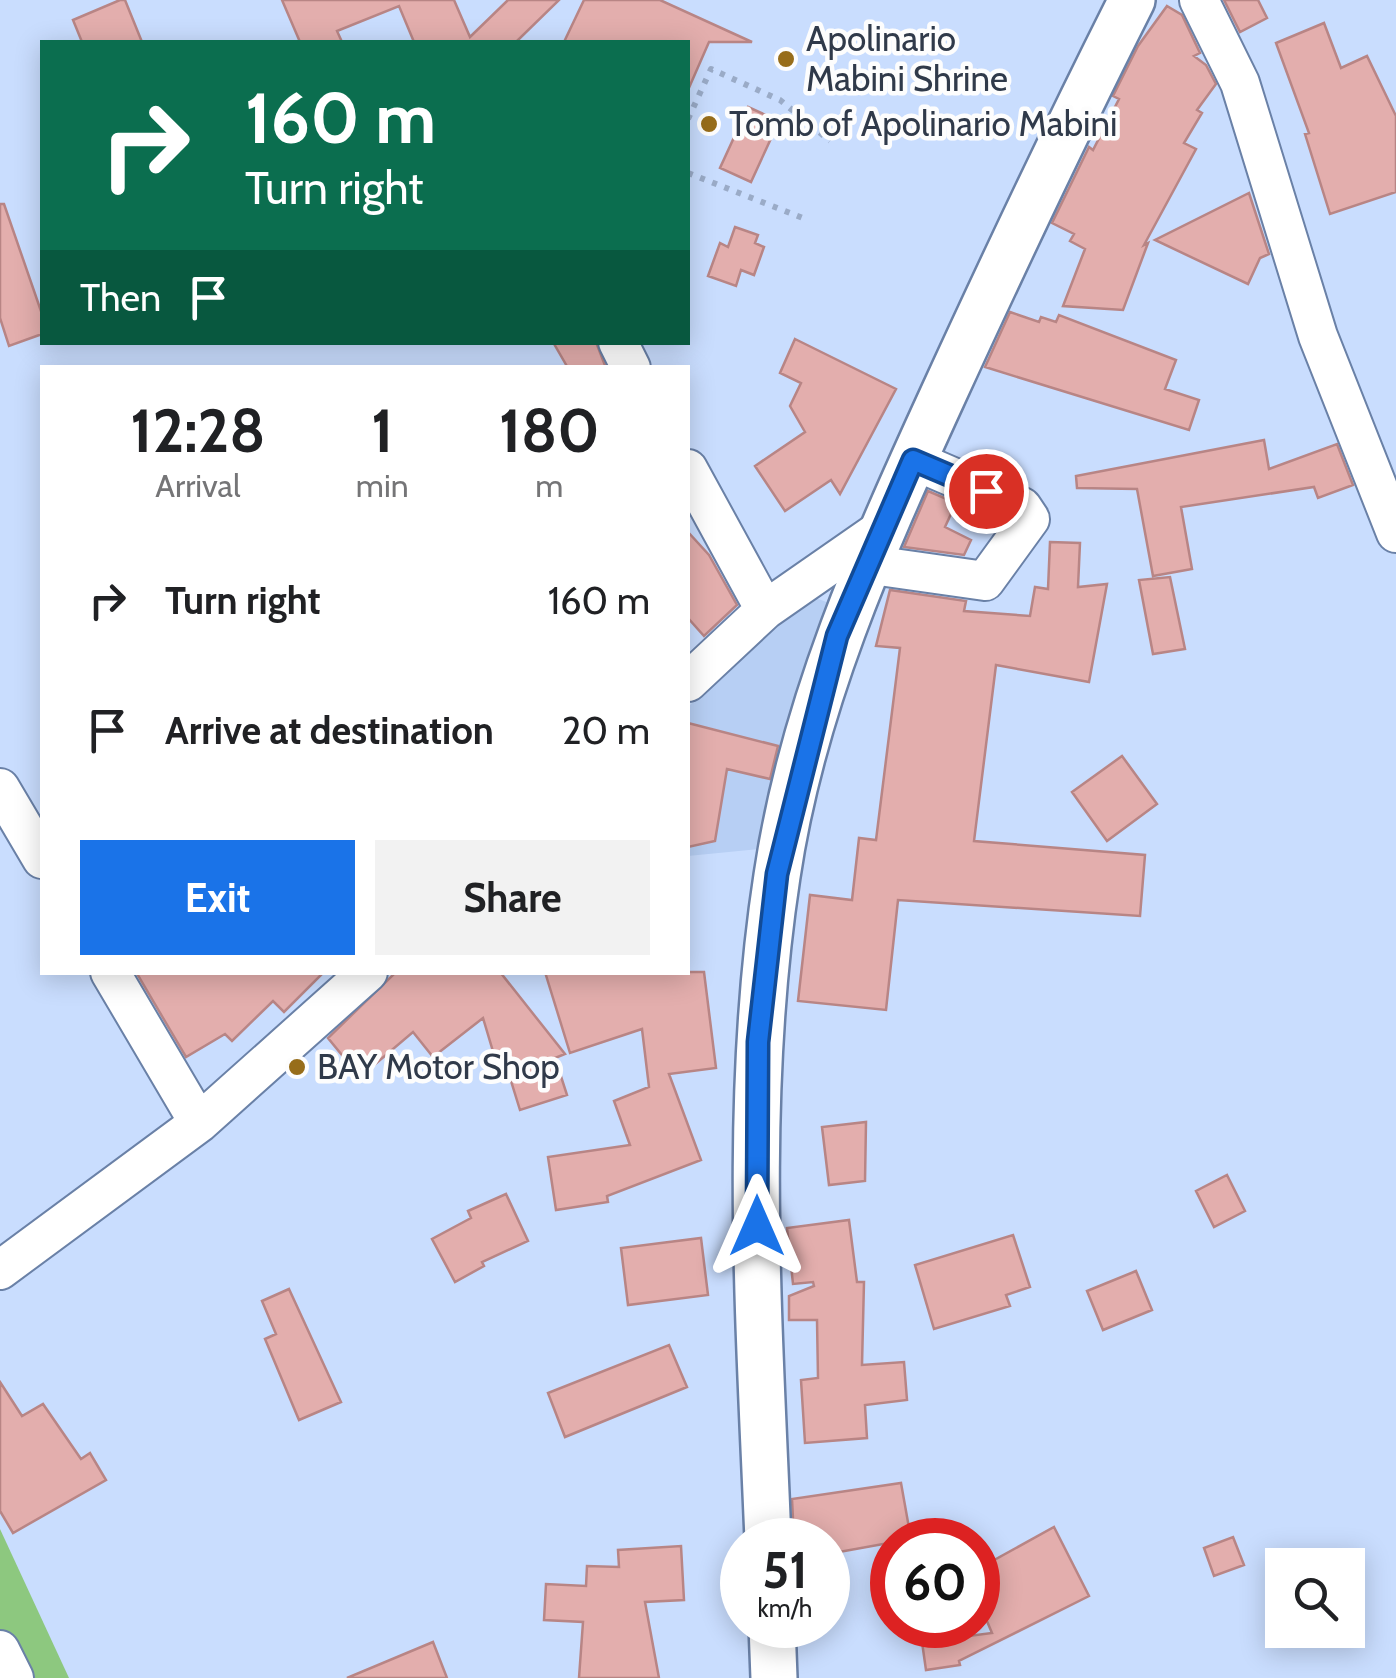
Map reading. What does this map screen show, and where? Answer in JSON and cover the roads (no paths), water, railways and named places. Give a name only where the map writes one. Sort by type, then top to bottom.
[{"type":"main road","points":[[767,1518],[757,1263],[758,1042],[777,874],[837,636],[874,546],[1036,192],[1132,0]]},
{"type":"main road","points":[[773,1648],[774,1678]]},
{"type":"street","points":[[1199,0],[1240,83],[1318,336],[1394,525]]},
{"type":"street","points":[[690,680],[765,610],[874,546],[985,581],[1030,519],[1022,507],[913,460]]},
{"type":"street","points":[[690,473],[765,610]]},
{"type":"street","points":[[0,788],[40,856]]},
{"type":"street","points":[[112,975],[199,1123]]},
{"type":"street","points":[[0,1270],[199,1123],[365,975]]},
{"type":"street","points":[[0,1650],[14,1678]]},
{"type":"place","name":"Apolinario Mabini Shrine","points":[[786,59]]},
{"type":"place","name":"Tomb of Apolinario Mabini","points":[[709,124]]},
{"type":"place","name":"BAY Motor Shop","points":[[297,1067]]}]
